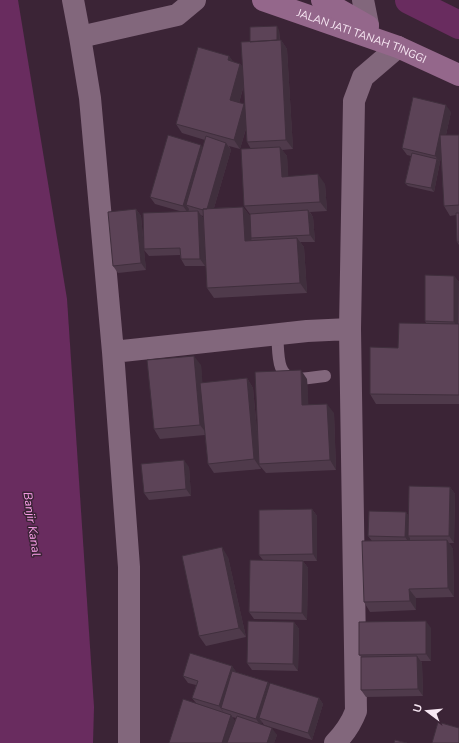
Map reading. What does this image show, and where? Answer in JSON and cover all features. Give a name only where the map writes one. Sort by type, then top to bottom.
[{"type":"main road","name":"JALAN JATI TANAH TINGGI","points":[[263,0],[398,46],[459,74]]},
{"type":"main road","points":[[322,0],[368,26],[398,46]]},
{"type":"street","points":[[73,0],[90,98],[113,352],[129,567],[129,743]]},
{"type":"street","points":[[80,37],[177,15],[195,0]]},
{"type":"street","points":[[363,0],[368,26]]},
{"type":"street","points":[[335,743],[350,725],[356,710],[350,329],[354,102],[363,77],[398,46]]},
{"type":"street","points":[[113,352],[307,331],[350,329]]},
{"type":"lane","points":[[278,334],[281,368],[284,374],[295,379],[325,376]]},
{"type":"water","name":"Banjir Kanal","points":[[0,0],[18,0],[67,299],[94,707],[93,743],[0,743]]},
{"type":"building","points":[[277,26],[277,40],[250,42],[250,27]]},
{"type":"building","points":[[281,40],[286,140],[247,142],[241,42]]},
{"type":"building","points":[[198,47],[229,56],[228,60],[240,64],[230,100],[244,104],[234,140],[176,124]]},
{"type":"building","points":[[413,97],[446,105],[435,156],[402,148]]},
{"type":"building","points":[[168,135],[201,145],[183,206],[150,197]]},
{"type":"building","points":[[440,135],[459,135],[459,205],[444,206]]},
{"type":"building","points":[[206,136],[226,143],[207,209],[203,210],[186,205]]},
{"type":"building","points":[[280,147],[282,177],[318,174],[320,202],[244,206],[241,149]]},
{"type":"building","points":[[412,153],[437,159],[431,188],[405,183]]},
{"type":"building","points":[[243,207],[245,241],[297,238],[300,283],[207,288],[203,209]]},
{"type":"building","points":[[136,209],[141,263],[113,266],[108,212]]},
{"type":"building","points":[[308,210],[310,235],[251,238],[250,214]]},
{"type":"building","points":[[198,211],[200,259],[181,259],[180,248],[144,249],[143,213]]},
{"type":"building","points":[[456,213],[459,213],[459,242],[457,242]]},
{"type":"building","points":[[425,275],[454,276],[454,322],[425,321]]},
{"type":"building","points":[[399,323],[459,324],[459,395],[370,394],[370,347],[398,348]]},
{"type":"building","points":[[194,356],[200,425],[154,429],[147,360]]},
{"type":"building","points":[[301,370],[302,405],[327,404],[330,460],[259,464],[255,372]]},
{"type":"building","points":[[247,378],[254,459],[208,464],[200,383]]},
{"type":"building","points":[[184,460],[186,489],[144,493],[141,464]]},
{"type":"building","points":[[409,486],[450,487],[449,536],[408,536]]},
{"type":"building","points":[[312,509],[313,554],[259,555],[259,510]]},
{"type":"building","points":[[369,511],[406,512],[405,537],[368,536]]},
{"type":"building","points":[[447,540],[448,588],[409,589],[410,601],[364,602],[362,541]]},
{"type":"building","points":[[222,547],[239,628],[199,636],[182,556]]},
{"type":"building","points":[[250,560],[303,561],[302,613],[249,612]]},
{"type":"building","points":[[248,621],[294,622],[293,664],[247,663]]},
{"type":"building","points":[[426,621],[426,654],[359,655],[359,622]]},
{"type":"building","points":[[190,653],[232,666],[219,706],[192,698],[198,681],[183,676]]},
{"type":"building","points":[[417,656],[418,689],[361,690],[361,657]]},
{"type":"building","points":[[232,671],[268,682],[256,719],[221,708]]},
{"type":"building","points":[[270,683],[319,698],[308,733],[259,718]]},
{"type":"building","points":[[183,699],[231,715],[222,743],[169,743]]},
{"type":"building","points":[[237,716],[272,728],[267,743],[227,743]]},
{"type":"building","points":[[438,722],[459,728],[459,743],[432,743]]},
{"type":"building","points":[[395,740],[407,743],[394,743]]},
{"type":"waterway","points":[[409,0],[459,25]]}]
